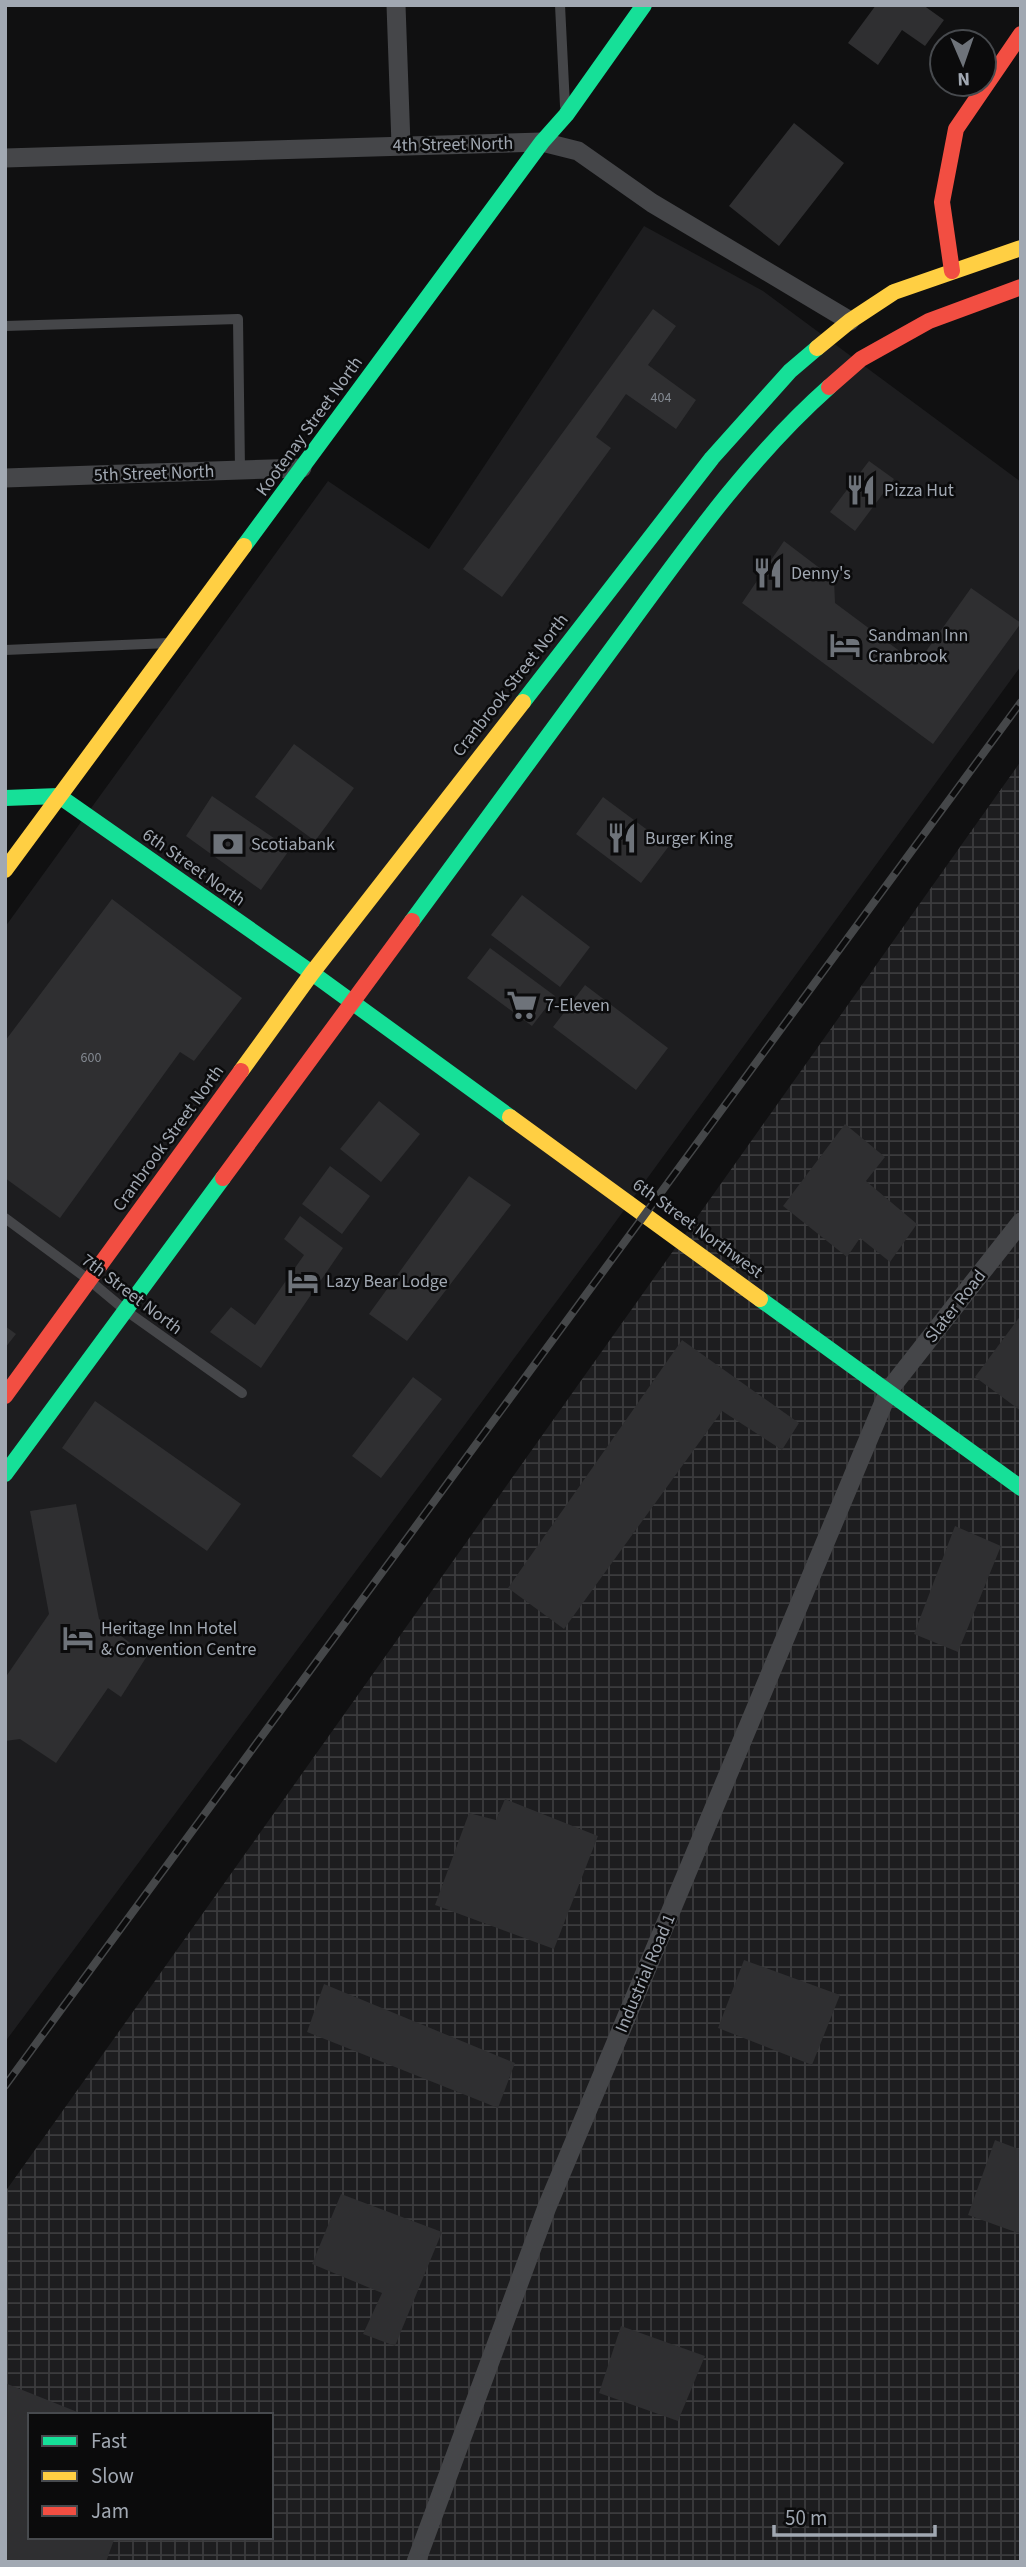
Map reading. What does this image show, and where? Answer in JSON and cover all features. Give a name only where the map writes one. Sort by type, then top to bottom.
[{"type":"main road","name":"Kootenay Street North","points":[[5,870],[542,142],[566,116],[644,5]]},
{"type":"main road","points":[[929,321],[952,295],[952,271],[942,202],[956,129],[1021,34]]},
{"type":"main road","name":"Cranbrook Street North","points":[[5,1396],[312,973],[712,458],[790,371],[850,321],[894,292],[1021,248]]},
{"type":"main road","points":[[5,1474],[675,563],[749,470],[811,403],[861,359],[929,321],[1021,287]]},
{"type":"main road","points":[[5,798],[59,796]]},
{"type":"main road","name":"6th Street North","points":[[59,796],[351,1002]]},
{"type":"main road","name":"6th Street Northwest","points":[[351,1002],[1021,1488]]},
{"type":"street","points":[[396,5],[401,145]]},
{"type":"street","name":"4th Street North","points":[[5,158],[542,142],[578,151],[652,203],[850,321]]},
{"type":"street","name":"5th Street North","points":[[5,478],[302,468]]},
{"type":"street","name":"Slater Road","points":[[889,1390],[1021,1222]]},
{"type":"street","name":"Industrial Road 1","points":[[416,2562],[547,2207],[889,1390]]},
{"type":"lane","points":[[560,5],[566,116]]},
{"type":"lane","points":[[5,326],[237,320],[240,470]]},
{"type":"lane","points":[[5,650],[172,643]]},
{"type":"lane","name":"7th Street North","points":[[5,1218],[125,1310],[242,1393]]},
{"type":"shaded area","points":[[644,226],[763,291],[1021,482],[1021,666],[603,1239],[5,2042],[5,927],[328,481],[429,549]]},
{"type":"shaded area","points":[[1021,761],[1021,2562],[5,2562],[5,2192]]},
{"type":"building","points":[[876,5],[923,5],[944,20],[938,28],[928,28],[928,42],[925,46],[902,30],[878,65],[848,43]]},
{"type":"building","points":[[794,123],[844,163],[779,246],[729,206]]},
{"type":"building","points":[[653,309],[676,326],[648,365],[696,400],[676,429],[626,394],[596,437],[611,448],[502,597],[463,569]]},
{"type":"building","points":[[869,461],[894,479],[855,531],[830,512]]},
{"type":"building","name":"Sandman Inn Cranbrook","points":[[784,541],[834,579],[835,603],[917,664],[971,588],[1021,623],[933,744],[742,603]]},
{"type":"building","points":[[294,744],[354,788],[315,841],[255,797]]},
{"type":"building","points":[[212,796],[290,849],[261,890],[186,836]]},
{"type":"building","points":[[603,797],[669,846],[641,883],[576,834]]},
{"type":"building","points":[[522,895],[590,947],[560,987],[491,935]]},
{"type":"building","points":[[112,899],[242,998],[194,1061],[180,1052],[60,1218],[5,1178],[5,1041]]},
{"type":"building","points":[[490,948],[555,996],[532,1026],[467,978]]},
{"type":"building","points":[[585,985],[668,1048],[636,1090],[553,1027]]},
{"type":"building","points":[[379,1101],[420,1134],[381,1182],[340,1149]]},
{"type":"building","points":[[845,1124],[885,1157],[866,1181],[917,1224],[890,1262],[860,1238],[847,1257],[783,1206]]},
{"type":"building","points":[[330,1166],[370,1196],[342,1234],[302,1204]]},
{"type":"building","points":[[469,1176],[511,1205],[407,1341],[369,1314]]},
{"type":"building","name":"Lazy Bear Lodge","points":[[300,1216],[343,1248],[261,1368],[210,1332],[231,1307],[255,1325],[304,1255],[284,1239]]},
{"type":"building","points":[[1021,1315],[1021,1411],[975,1377]]},
{"type":"building","points":[[5,1326],[16,1334],[5,1348]]},
{"type":"building","points":[[682,1340],[799,1423],[782,1450],[722,1411],[564,1629],[508,1588]]},
{"type":"building","points":[[413,1377],[442,1399],[381,1478],[352,1456]]},
{"type":"building","points":[[95,1401],[241,1504],[207,1551],[62,1448]]},
{"type":"building","name":"Heritage Inn Hotel & Convention Centre","points":[[76,1504],[99,1619],[147,1656],[121,1697],[108,1688],[56,1763],[20,1739],[5,1741],[5,1678],[49,1614],[30,1511]]},
{"type":"building","points":[[955,1526],[1001,1546],[958,1652],[914,1634]]},
{"type":"building","points":[[505,1799],[598,1836],[554,1949],[435,1905],[469,1813],[496,1820]]},
{"type":"building","points":[[744,1960],[840,1995],[812,2065],[718,2028]]},
{"type":"building","points":[[324,1984],[515,2063],[498,2108],[307,2032]]},
{"type":"building","points":[[995,2140],[1021,2150],[1021,2234],[968,2215]]},
{"type":"building","points":[[341,2194],[442,2232],[395,2346],[363,2334],[382,2293],[312,2264]]},
{"type":"building","points":[[621,2326],[705,2356],[678,2421],[599,2393]]},
{"type":"building","points":[[5,2383],[80,2413],[28,2413],[28,2539],[114,2539],[106,2562],[5,2562]]},
{"type":"railway","points":[[5,2086],[1021,702]]},
{"type":"traffic: fast","points":[[244,546],[542,142],[566,115],[644,5]]},
{"type":"traffic: fast","points":[[523,702],[712,458],[790,371],[817,348]]},
{"type":"traffic: fast","points":[[412,921],[696,535],[746,473],[800,414],[829,387]]},
{"type":"traffic: fast","points":[[5,798],[59,796],[312,973],[510,1117]]},
{"type":"traffic: fast","points":[[5,1474],[223,1178]]},
{"type":"traffic: fast","points":[[760,1299],[1021,1488]]},
{"type":"traffic: slow","points":[[817,348],[850,321],[894,292],[1021,248]]},
{"type":"traffic: slow","points":[[5,870],[244,546]]},
{"type":"traffic: slow","points":[[241,1071],[312,973],[523,702]]},
{"type":"traffic: slow","points":[[510,1117],[760,1299]]},
{"type":"traffic: jam","points":[[952,271],[942,202],[956,129],[1021,34]]},
{"type":"traffic: jam","points":[[829,387],[861,359],[929,321],[1021,287]]},
{"type":"traffic: jam","points":[[223,1178],[412,921]]},
{"type":"traffic: jam","points":[[5,1396],[241,1071]]},
{"type":"place","name":"Pizza Hut","points":[[861,490]]},
{"type":"place","name":"Denny's","points":[[768,573]]},
{"type":"place","name":"Sandman Inn Cranbrook","points":[[845,645]]},
{"type":"place","name":"Burger King","points":[[622,838]]},
{"type":"place","name":"Scotiabank","points":[[228,844]]},
{"type":"place","name":"7-Eleven","points":[[522,1005]]},
{"type":"place","name":"Lazy Bear Lodge","points":[[303,1281]]},
{"type":"place","name":"Heritage Inn Hotel & Convention Centre","points":[[78,1638]]}]
